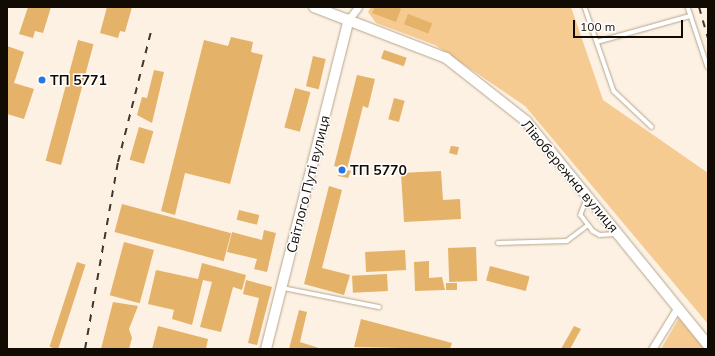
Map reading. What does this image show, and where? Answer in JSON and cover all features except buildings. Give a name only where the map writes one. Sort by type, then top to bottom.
[{"type":"main road","name":"Лівобережна вулиця","points":[[314,7],[349,19],[446,58],[526,121],[708,345]]},
{"type":"main road","name":"Світлого Путі вулиця","points":[[266,349],[349,19]]},
{"type":"street","points":[[349,19],[358,7]]},
{"type":"street","points":[[652,349],[678,307]]},
{"type":"lane","points":[[585,7],[614,91],[652,127]]},
{"type":"lane","points":[[688,7],[708,67]]},
{"type":"lane","points":[[597,42],[690,16]]},
{"type":"lane","points":[[588,196],[581,215],[588,225],[600,235],[618,234]]},
{"type":"lane","points":[[498,243],[567,241],[588,225]]},
{"type":"lane","points":[[282,288],[379,307]]},
{"type":"shaded area","points":[[371,7],[571,7],[603,100],[708,173],[708,324],[525,106],[435,45],[376,23],[368,12]]},
{"type":"shaded area","points":[[679,318],[704,349],[661,349]]},
{"type":"railway","points":[[699,7],[708,38]]},
{"type":"railway","points":[[85,349],[118,162],[151,32]]},
{"type":"place","name":"ТП 5771","points":[[42,80]]},
{"type":"place","name":"ТП 5770","points":[[342,170]]}]
